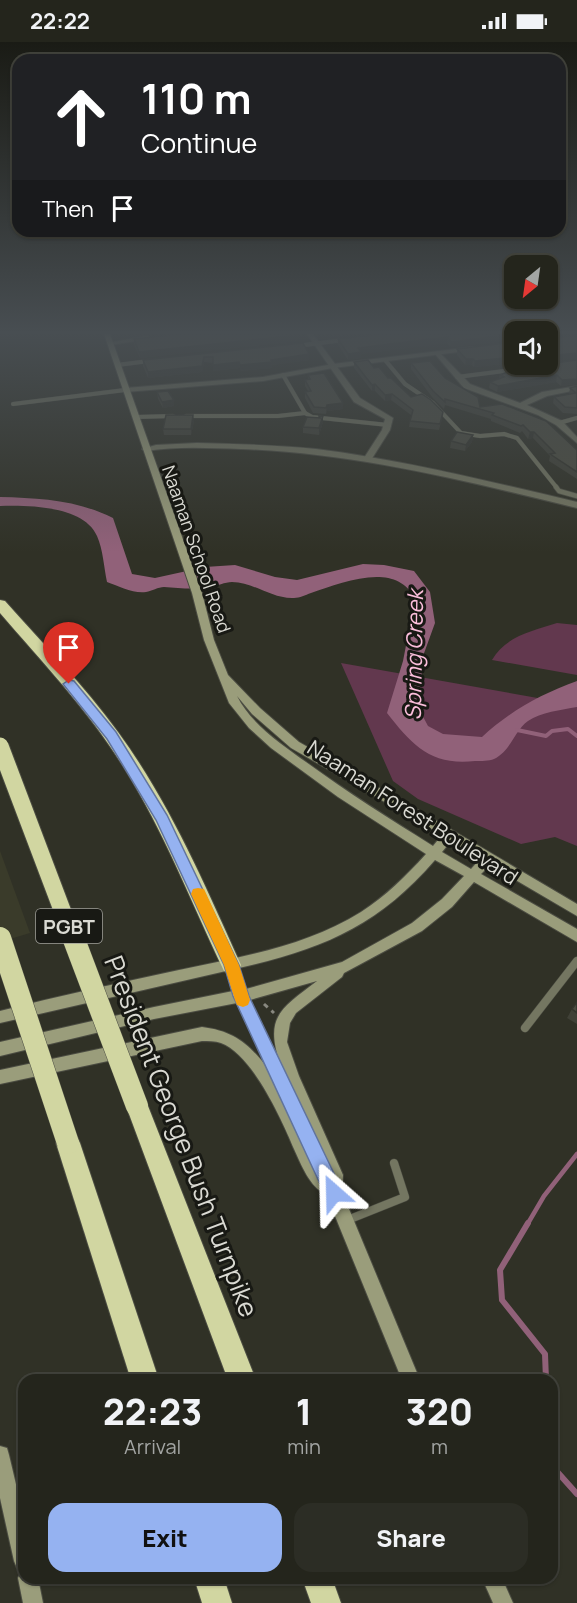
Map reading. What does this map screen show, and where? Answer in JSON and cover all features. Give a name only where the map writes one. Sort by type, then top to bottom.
[{"type":"highway","points":[[0,604],[111,736],[162,819],[231,965]]},
{"type":"highway","name":"President George Bush Turnpike","points":[[0,746],[240,1374]]},
{"type":"highway","points":[[0,938],[143,1374]]},
{"type":"highway","points":[[211,1584],[217,1603]]},
{"type":"highway","points":[[319,1584],[326,1603]]},
{"type":"main road","name":"Naaman School Road","points":[[131,407],[197,593],[209,640],[222,673]]},
{"type":"main road","name":"Naaman Forest Boulevard","points":[[222,673],[256,711],[295,744],[577,911]]},
{"type":"main road","name":"Naaman Forest Boulevard","points":[[222,673],[233,700],[253,725],[275,745],[342,794],[434,853],[577,936]]},
{"type":"main road","points":[[0,1017],[231,965],[324,938],[351,925],[386,902],[419,872],[449,835]]},
{"type":"main road","points":[[334,1193],[335,1175],[292,1076],[280,1042],[283,1021],[303,997],[345,967],[417,927],[447,903],[488,859]]},
{"type":"main road","points":[[231,965],[241,996],[334,1193],[409,1374]]},
{"type":"main road","points":[[0,1049],[153,1013],[241,996],[345,967]]},
{"type":"main road","points":[[0,1077],[202,1034],[227,1038],[246,1053],[262,1074],[291,1122],[314,1174],[334,1193]]},
{"type":"main road","points":[[0,1455],[18,1534]]},
{"type":"main road","points":[[29,1584],[33,1603]]},
{"type":"main road","points":[[495,1584],[503,1603]]},
{"type":"street","points":[[368,458],[390,418],[370,407]]},
{"type":"street","points":[[526,407],[559,423],[577,441]]},
{"type":"street","points":[[146,449],[176,445],[278,447],[368,458],[577,505]]},
{"type":"lane","points":[[301,407],[305,413]]},
{"type":"lane","points":[[437,407],[461,433],[480,436],[504,434],[517,438],[558,491],[577,496]]},
{"type":"lane","points":[[135,417],[278,416],[305,413],[320,418],[388,425]]},
{"type":"lane","points":[[559,423],[577,418]]},
{"type":"lane","points":[[525,1028],[577,961]]},
{"type":"lane","points":[[345,1221],[405,1197],[394,1163]]},
{"type":"path","points":[[264,1004],[274,1013]]},
{"type":"shaded area","points":[[557,623],[577,625],[577,675],[492,660],[512,640]]},
{"type":"shaded area","points":[[341,663],[577,705],[577,846],[555,837],[521,844],[418,799],[393,781]]},
{"type":"shaded area","points":[[0,851],[30,933],[0,942]]},
{"type":"water","name":"Spring Creek","points":[[0,497],[44,499],[72,504],[113,518],[132,574],[155,578],[205,567],[235,565],[275,577],[297,580],[363,564],[384,565],[414,571],[430,592],[435,623],[423,656],[420,711],[428,726],[443,734],[482,737],[526,704],[577,681],[577,707],[545,713],[528,721],[505,751],[494,759],[460,762],[434,756],[414,744],[387,713],[403,661],[415,599],[406,587],[395,580],[382,577],[353,580],[294,598],[278,596],[232,582],[199,588],[164,587],[146,592],[131,591],[107,582],[99,541],[90,526],[68,513],[54,509],[0,506]]},
{"type":"building","points":[[409,407],[438,407],[443,412],[440,424],[410,421],[413,410]]},
{"type":"building","points":[[472,407],[509,407],[546,421],[577,450],[577,472],[550,454],[555,453],[534,432],[530,432],[523,425],[492,415],[494,413]]},
{"type":"building","points":[[166,415],[193,415],[191,429],[163,429]]},
{"type":"building","points":[[319,416],[323,416],[319,428],[303,427],[307,417],[320,418]]},
{"type":"building","points":[[457,432],[473,435],[466,445],[451,441]]},
{"type":"building","points":[[577,1002],[577,1013],[572,1009]]},
{"type":"waterway","points":[[517,730],[546,736],[552,731],[568,729],[577,736]]},
{"type":"waterway","points":[[527,1225],[544,1196],[577,1154]]},
{"type":"waterway","points":[[528,1223],[500,1270],[502,1300],[545,1354],[546,1374]]},
{"type":"waterway","points":[[558,1473],[577,1494]]},
{"type":"slow traffic","points":[[198,894],[231,965],[243,1000]]},
{"type":"route","points":[[69,684],[111,736],[136,772],[162,819],[231,965],[241,996],[334,1193]]}]
